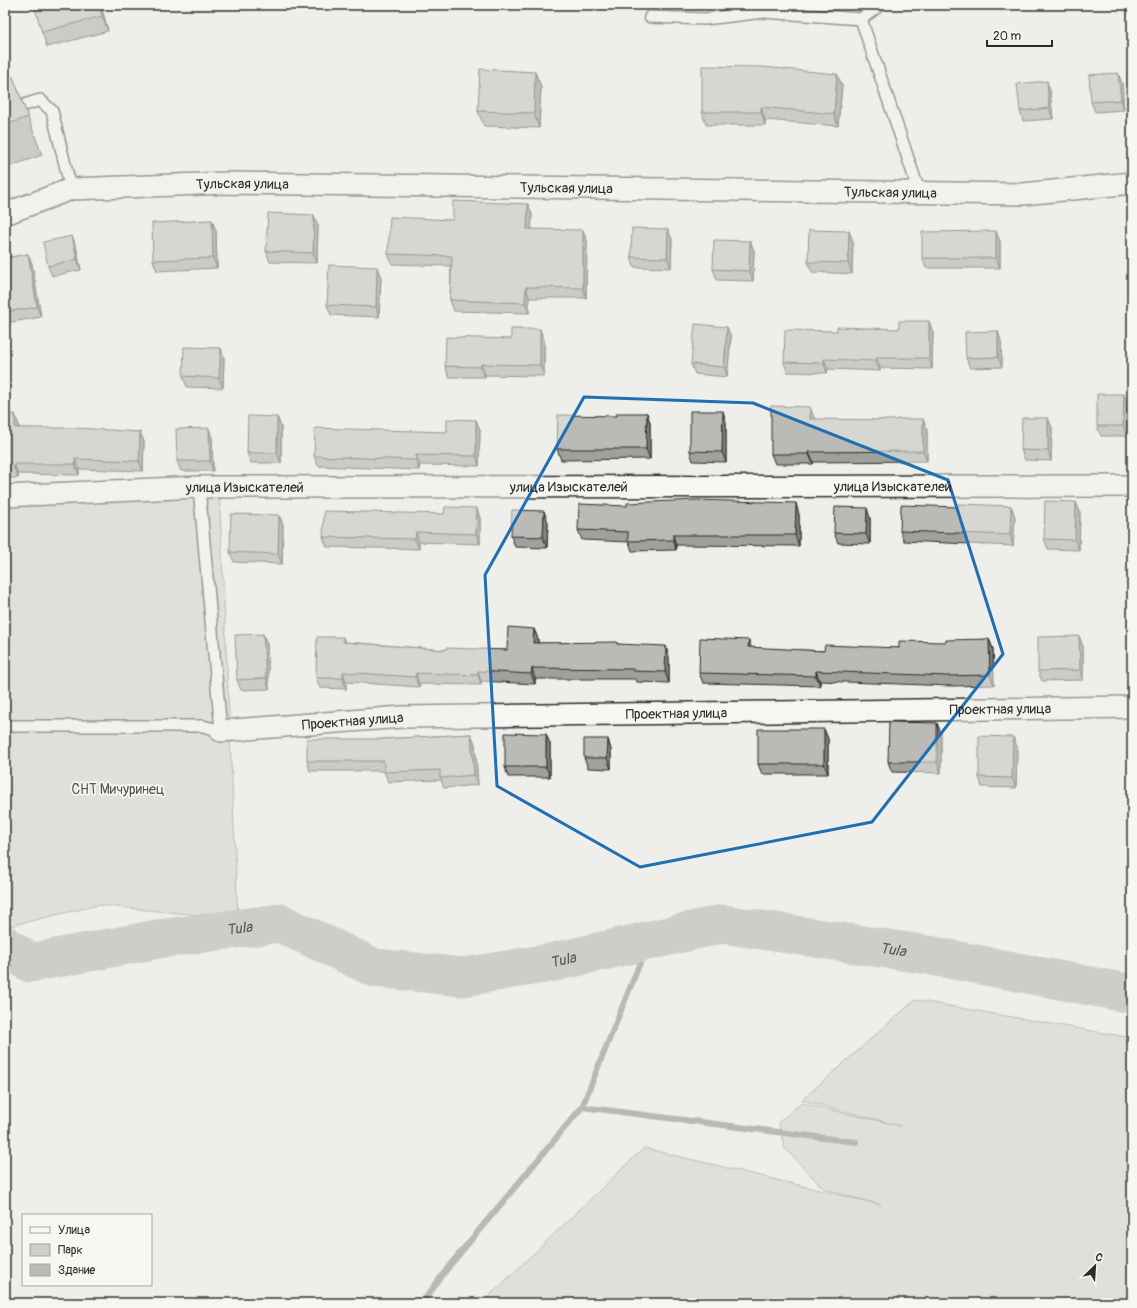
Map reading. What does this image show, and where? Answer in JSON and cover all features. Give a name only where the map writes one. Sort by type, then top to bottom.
[{"type":"street","name":"Тульская улица","points":[[5,214],[72,189],[227,183],[919,191],[1023,194],[1132,183]]},
{"type":"street","name":"улица Изыскателей","points":[[5,496],[199,487],[1132,486]]},
{"type":"street","name":"Проектная улица","points":[[221,731],[402,717],[1132,707]]},
{"type":"lane","points":[[650,17],[705,19],[745,10],[862,19],[880,5]]},
{"type":"lane","points":[[862,19],[919,191]]},
{"type":"lane","points":[[5,111],[40,100],[52,111],[72,189]]},
{"type":"lane","points":[[5,726],[203,726],[221,731],[199,487]]},
{"type":"highlighted area","points":[[584,397],[753,403],[948,480],[1003,654],[872,822],[640,867],[497,786],[485,575]]},
{"type":"green space","name":"СНТ Мичуринец","points":[[219,488],[238,919],[98,905],[5,927],[5,502]]},
{"type":"green space","points":[[915,1000],[1132,1038],[1132,1303],[482,1303],[644,1148],[881,1205],[824,1189],[784,1147],[779,1122],[801,1103],[901,1126],[802,1100]]},
{"type":"building","points":[[34,5],[99,5],[102,16],[42,32]]},
{"type":"building","points":[[702,66],[762,67],[837,74],[834,114],[761,107],[761,112],[702,112]]},
{"type":"building","points":[[480,69],[535,72],[534,113],[478,111]]},
{"type":"building","points":[[1118,73],[1121,100],[1091,102],[1089,75]]},
{"type":"building","points":[[13,77],[28,117],[5,125],[5,80]]},
{"type":"building","points":[[1047,81],[1049,108],[1020,111],[1017,84]]},
{"type":"building","points":[[453,201],[528,204],[527,229],[583,230],[583,288],[526,287],[525,303],[450,300],[452,256],[388,254],[390,217],[453,220]]},
{"type":"building","points":[[268,213],[314,215],[313,253],[266,251]]},
{"type":"building","points":[[212,220],[213,258],[153,260],[152,223]]},
{"type":"building","points":[[632,228],[668,229],[667,258],[631,257]]},
{"type":"building","points":[[809,230],[849,231],[848,263],[808,262]]},
{"type":"building","points":[[996,231],[996,258],[922,258],[922,232]]},
{"type":"building","points":[[72,236],[77,259],[48,266],[43,242]]},
{"type":"building","points":[[714,240],[750,241],[749,271],[713,269]]},
{"type":"building","points":[[28,254],[37,307],[5,312],[5,258]]},
{"type":"building","points":[[329,265],[377,267],[376,307],[327,305]]},
{"type":"building","points":[[899,321],[929,321],[929,358],[876,358],[876,361],[824,359],[824,363],[784,362],[785,330],[837,331],[837,327],[899,329]]},
{"type":"building","points":[[695,324],[727,327],[724,367],[691,364]]},
{"type":"building","points":[[511,329],[540,329],[540,365],[481,364],[481,367],[445,366],[446,337],[511,339]]},
{"type":"building","points":[[998,331],[998,357],[966,358],[965,332]]},
{"type":"building","points":[[184,347],[221,348],[219,378],[183,376]]},
{"type":"building","points":[[1097,394],[1124,394],[1123,426],[1097,426]]},
{"type":"building","points":[[771,406],[810,407],[810,419],[923,419],[923,451],[809,452],[809,454],[771,454]]},
{"type":"building","points":[[690,411],[723,411],[722,452],[690,451]]},
{"type":"building","points":[[617,413],[647,413],[646,449],[557,449],[558,415],[617,416]]},
{"type":"building","points":[[5,414],[15,414],[15,428],[76,428],[140,432],[139,461],[75,459],[75,464],[14,464],[14,468],[5,468]]},
{"type":"building","points":[[248,416],[277,417],[277,453],[247,453]]},
{"type":"building","points":[[1022,418],[1048,418],[1048,451],[1021,450]]},
{"type":"building","points":[[447,419],[476,420],[476,456],[416,455],[416,460],[314,456],[315,428],[447,432]]},
{"type":"building","points":[[209,428],[210,461],[177,461],[176,429]]},
{"type":"building","points":[[698,500],[796,503],[795,535],[673,535],[673,540],[628,541],[628,532],[578,530],[579,504],[627,506],[627,503]]},
{"type":"building","points":[[1045,501],[1076,502],[1075,540],[1044,539]]},
{"type":"building","points":[[958,504],[1011,506],[1010,535],[900,531],[901,505],[958,507]]},
{"type":"building","points":[[445,507],[477,508],[476,534],[416,532],[415,539],[323,537],[324,511],[444,514]]},
{"type":"building","points":[[835,507],[867,508],[866,534],[834,533]]},
{"type":"building","points":[[512,510],[544,511],[543,537],[511,536]]},
{"type":"building","points":[[231,514],[279,515],[278,554],[230,552]]},
{"type":"building","points":[[508,627],[534,629],[533,643],[617,642],[617,644],[666,646],[665,672],[633,671],[633,669],[532,668],[531,674],[478,671],[478,675],[416,673],[415,677],[343,672],[343,678],[316,678],[317,637],[343,637],[343,642],[446,650],[446,648],[507,650]]},
{"type":"building","points":[[263,634],[266,678],[237,680],[235,635]]},
{"type":"building","points":[[1079,636],[1080,670],[1038,671],[1038,637]]},
{"type":"building","points":[[700,638],[749,640],[748,647],[824,651],[825,645],[899,648],[899,641],[946,642],[946,640],[989,639],[990,675],[947,676],[816,671],[816,676],[699,673]]},
{"type":"building","points":[[889,722],[937,723],[937,762],[888,762]]},
{"type":"building","points":[[758,729],[824,729],[824,764],[758,764]]},
{"type":"building","points":[[505,733],[546,734],[546,767],[505,767]]},
{"type":"building","points":[[471,734],[474,775],[440,778],[440,770],[384,772],[384,761],[307,761],[307,739],[383,739]]},
{"type":"building","points":[[979,736],[1013,737],[1012,778],[979,777]]},
{"type":"building","points":[[584,739],[608,739],[607,758],[584,758]]},
{"type":"waterway","name":"Tula","points":[[5,945],[30,963],[158,939],[280,923],[375,968],[463,977],[550,963],[722,924],[928,955],[1132,994]]},
{"type":"waterway","points":[[422,1303],[450,1265],[582,1107],[646,948],[722,924]]},
{"type":"waterway","points":[[582,1107],[856,1142]]}]
